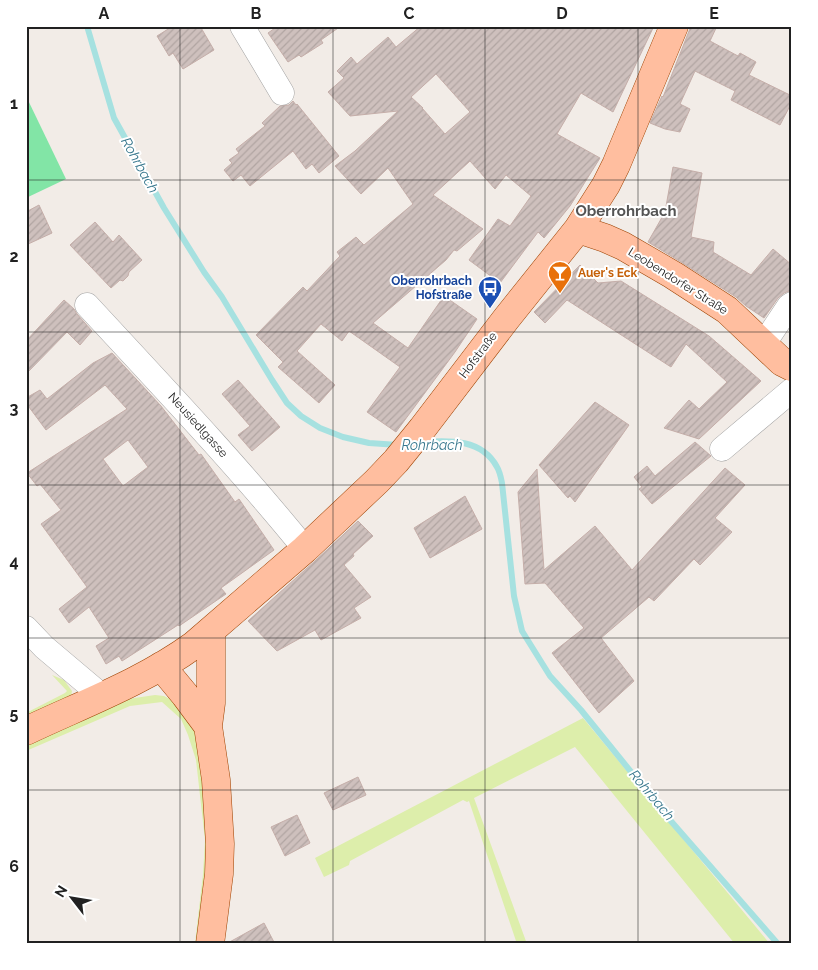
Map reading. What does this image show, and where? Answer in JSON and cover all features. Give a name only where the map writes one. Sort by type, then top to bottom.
[{"type":"main road","name":"Hofstraße","points":[[26,731],[102,696],[178,656],[211,631],[305,549],[396,461],[578,229],[606,185],[616,165],[674,26]]},
{"type":"main road","name":"Leobendorfer Straße","points":[[578,229],[623,246],[673,275],[727,310],[782,362],[792,367]]},
{"type":"main road","points":[[210,944],[219,874],[220,844],[216,780],[208,726],[211,696],[211,631]]},
{"type":"main road","points":[[162,666],[186,694],[208,726]]},
{"type":"street","points":[[242,26],[282,93]]},
{"type":"street","points":[[763,345],[784,312],[792,304]]},
{"type":"street","name":"Neusiedlgasse","points":[[87,305],[226,455],[305,549]]},
{"type":"street","points":[[722,449],[792,390]]},
{"type":"street","points":[[26,628],[44,647],[102,696]]},
{"type":"green space","points":[[26,96],[66,179],[26,198]]},
{"type":"green space","points":[[52,675],[64,680],[72,691],[71,696],[26,721],[26,713],[67,691]]},
{"type":"green space","points":[[155,695],[170,699],[188,714],[200,743],[210,838],[201,944],[195,944],[205,840],[196,760],[181,719],[162,702],[130,706],[26,751],[26,741],[121,700]]},
{"type":"green space","points":[[583,718],[770,944],[735,944],[575,747],[474,798],[527,944],[517,944],[469,801],[463,800],[350,861],[349,865],[324,877],[315,858]]},
{"type":"building","points":[[173,26],[200,26],[214,50],[183,69],[173,53],[169,56],[157,36]]},
{"type":"building","points":[[278,26],[341,26],[321,40],[323,43],[301,57],[299,55],[288,62],[268,33]]},
{"type":"building","points":[[421,26],[654,26],[613,112],[581,93],[557,134],[600,158],[570,206],[544,238],[538,232],[500,283],[469,260],[498,219],[510,226],[531,196],[506,175],[495,189],[470,161],[433,195],[483,229],[457,251],[454,250],[446,260],[373,323],[408,348],[444,296],[477,319],[396,432],[367,412],[400,367],[349,331],[342,341],[321,324],[297,351],[335,385],[319,403],[278,367],[283,362],[256,335],[303,287],[307,291],[340,256],[337,252],[356,237],[364,245],[413,204],[388,168],[361,194],[335,166],[355,151],[398,111],[350,116],[328,92],[344,78],[337,71],[351,57],[357,64],[388,37],[396,47]],"holes":[[[436,74],[470,112],[445,134],[411,97]]]},
{"type":"building","points":[[691,26],[717,26],[710,41],[738,56],[740,53],[756,62],[749,75],[792,96],[792,102],[780,125],[731,100],[735,91],[695,71],[680,104],[690,109],[680,132],[650,123],[663,97]]},
{"type":"building","points":[[293,101],[339,156],[319,173],[312,164],[306,169],[293,151],[250,186],[241,175],[233,181],[224,170],[232,163],[229,160],[239,153],[236,149],[265,126],[262,123],[280,106],[289,105]]},
{"type":"building","points":[[673,167],[702,173],[691,237],[714,242],[713,252],[751,275],[773,249],[792,265],[792,290],[778,298],[764,318],[736,297],[648,242],[665,212]]},
{"type":"building","points":[[39,205],[52,233],[26,245],[26,212]]},
{"type":"building","points":[[95,222],[113,242],[119,235],[142,260],[129,272],[123,281],[120,280],[111,288],[70,245]]},
{"type":"building","points":[[580,265],[598,283],[621,281],[709,336],[761,381],[699,439],[664,428],[689,400],[699,409],[727,382],[686,344],[671,367],[567,300],[545,323],[534,312]]},
{"type":"building","points":[[64,300],[92,331],[80,345],[67,332],[26,374],[26,341]]},
{"type":"building","points":[[112,353],[161,406],[199,455],[201,454],[235,502],[239,499],[274,550],[221,588],[226,594],[179,626],[122,661],[119,656],[106,664],[96,646],[109,638],[89,607],[69,623],[59,609],[87,587],[41,524],[61,510],[40,484],[37,486],[27,473],[127,409],[105,385],[46,430],[26,403],[26,398],[40,390],[47,399],[93,363]],"holes":[[[128,440],[148,467],[123,486],[103,459]]]},
{"type":"building","points":[[238,380],[280,427],[252,451],[238,435],[250,426],[222,394]]},
{"type":"building","points":[[595,402],[629,425],[575,502],[570,496],[568,498],[539,465]]},
{"type":"building","points":[[695,442],[711,456],[652,504],[639,489],[642,487],[634,477],[647,466],[655,476]]},
{"type":"building","points":[[725,468],[745,485],[715,518],[732,532],[700,565],[694,559],[654,601],[649,597],[601,638],[634,681],[599,713],[552,653],[584,628],[545,583],[525,584],[518,492],[537,469],[544,570],[595,526],[632,570]]},
{"type":"building","points":[[465,496],[482,529],[430,558],[414,528]]},
{"type":"building","points":[[358,521],[373,536],[344,565],[371,597],[354,608],[361,618],[321,640],[315,630],[277,651],[248,621]]},
{"type":"building","points":[[358,777],[366,795],[333,810],[324,793]]},
{"type":"building","points":[[297,815],[310,843],[285,856],[271,827]]},
{"type":"building","points":[[264,923],[275,944],[226,944]]},
{"type":"waterway","name":"Rohrbach","points":[[87,26],[114,118],[164,208],[222,297],[287,403],[301,416],[320,428],[343,437],[369,443],[398,445]]},
{"type":"waterway","name":"Rohrbach","points":[[423,442],[444,441],[464,443],[474,446],[491,458],[498,469],[502,483],[514,596],[522,631],[550,676],[581,710],[670,820],[778,944]]},
{"type":"place","name":"Auer's Eck","points":[[560,294]]},
{"type":"place","name":"Oberrohrbach Hofstraße","points":[[490,309]]},
{"type":"district","name":"Oberrohrbach","points":[[626,211]]}]
